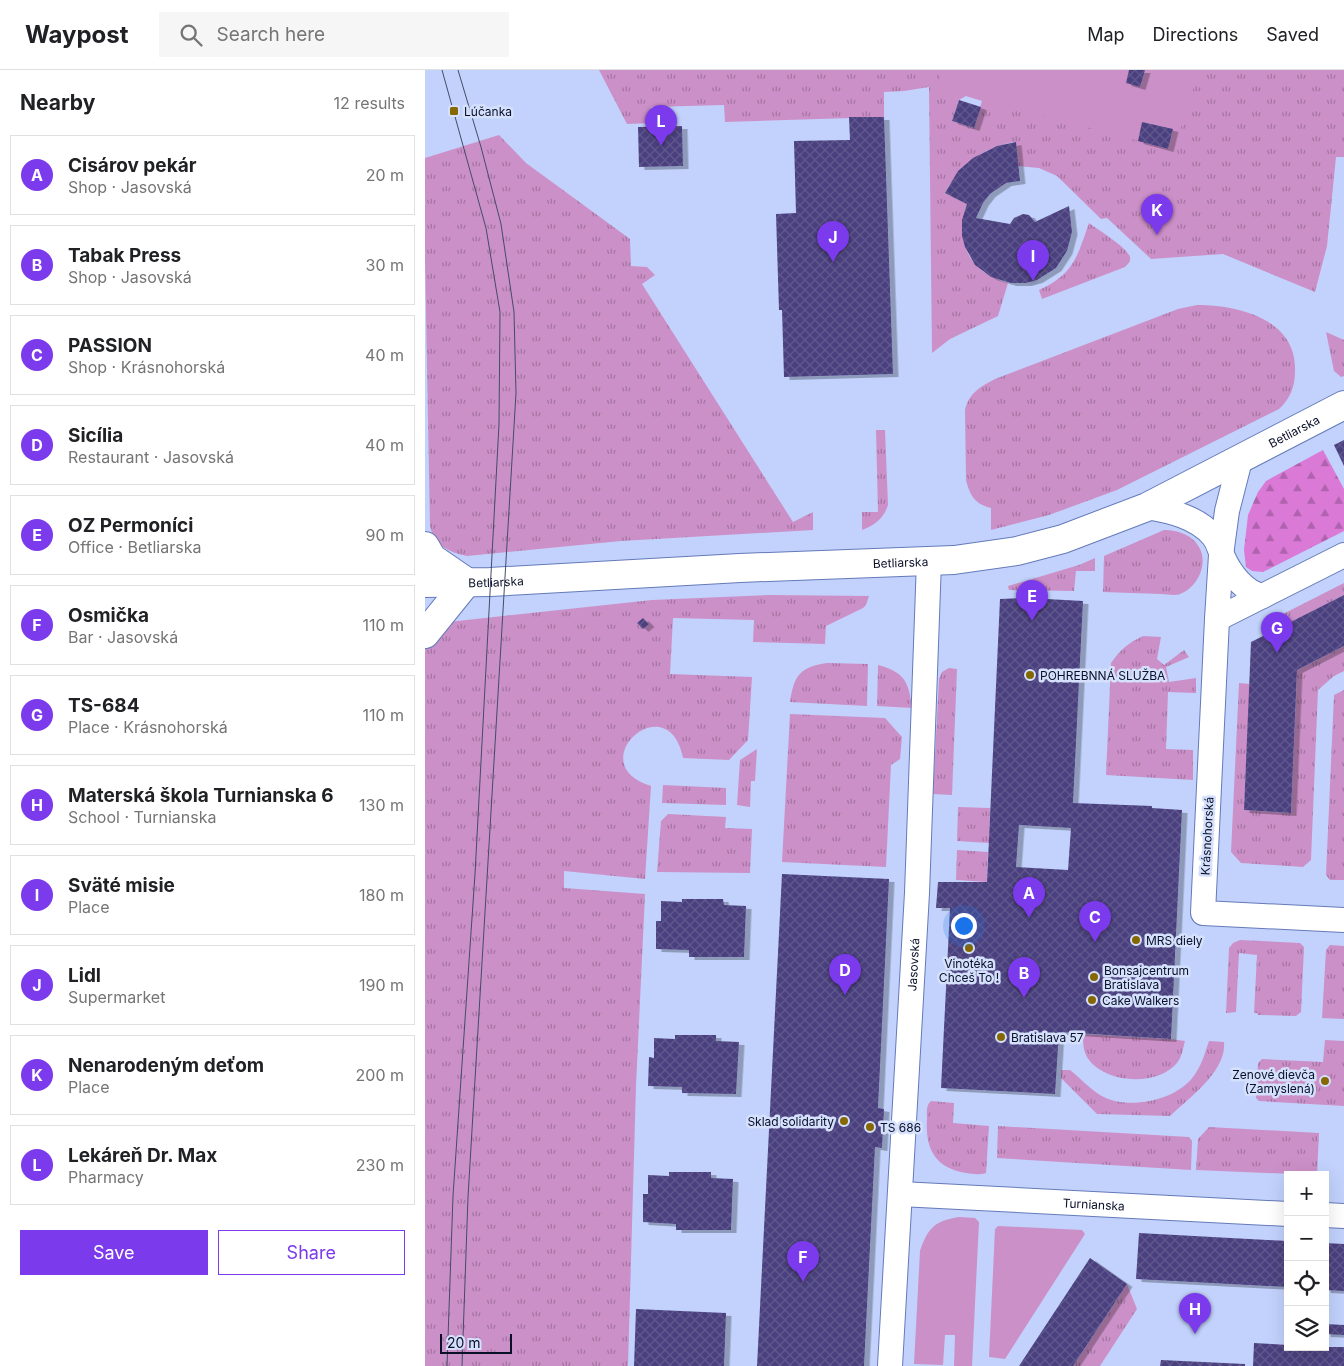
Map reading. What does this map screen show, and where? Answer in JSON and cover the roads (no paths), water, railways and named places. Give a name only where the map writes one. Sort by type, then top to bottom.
[{"type":"street","name":"Betliarska","points":[[425,583],[929,561],[976,558],[1034,548],[1147,507],[1344,405]]},
{"type":"street","name":"Krásnohorská","points":[[1240,460],[1227,511],[1221,555],[1203,913],[1344,920]]},
{"type":"street","points":[[1147,507],[1178,514],[1196,523],[1212,535],[1231,572],[1251,591],[1263,596]]},
{"type":"street","points":[[425,546],[432,558],[467,582],[425,634]]},
{"type":"street","points":[[1217,619],[1344,555]]},
{"type":"street","name":"Jasovská","points":[[890,1366],[917,893],[929,561]]},
{"type":"street","name":"Turnianska","points":[[900,1194],[1284,1214]]},
{"type":"street","points":[[1329,1216],[1344,1216]]},
{"type":"tram line","points":[[442,70],[486,228],[500,312],[499,424],[475,874],[453,1196],[447,1366]]},
{"type":"tram line","points":[[458,70],[501,224],[514,312],[516,393],[468,1197],[462,1366]]},
{"type":"place","name":"Lúčanka","points":[[454,111]]},
{"type":"place","name":"Lekáreň Dr. Max","points":[[661,146]]},
{"type":"place","name":"Nenarodeným deťom","points":[[1157,235]]},
{"type":"place","name":"Lidl","points":[[833,262]]},
{"type":"place","name":"Sväté misie","points":[[1033,281]]},
{"type":"place","name":"OZ Permoníci","points":[[1032,621]]},
{"type":"place","name":"TS-684","points":[[1277,653]]},
{"type":"place","name":"POHREBNNÁ SLUŽBA","points":[[1030,675]]},
{"type":"place","name":"Cisárov pekár","points":[[1029,918]]},
{"type":"place","name":"MRS diely","points":[[1136,940]]},
{"type":"place","name":"PASSION","points":[[1095,942]]},
{"type":"place","name":"Vinotéka Chceš To !","points":[[969,948]]},
{"type":"place","name":"Bonsajcentrum Bratislava","points":[[1094,977]]},
{"type":"place","name":"Sicília","points":[[845,995]]},
{"type":"place","name":"Tabak Press","points":[[1024,998]]},
{"type":"place","name":"Cake Walkers","points":[[1092,1000]]},
{"type":"place","name":"Bratislava 57","points":[[1001,1037]]},
{"type":"place","name":"Zenové dievča (Zamyslená)","points":[[1325,1081]]},
{"type":"place","name":"Sklad solidarity","points":[[844,1121]]},
{"type":"place","name":"TS 686","points":[[870,1127]]},
{"type":"place","name":"Osmička","points":[[803,1282]]},
{"type":"place","name":"Materská škola Turnianska 6","points":[[1195,1334]]}]
